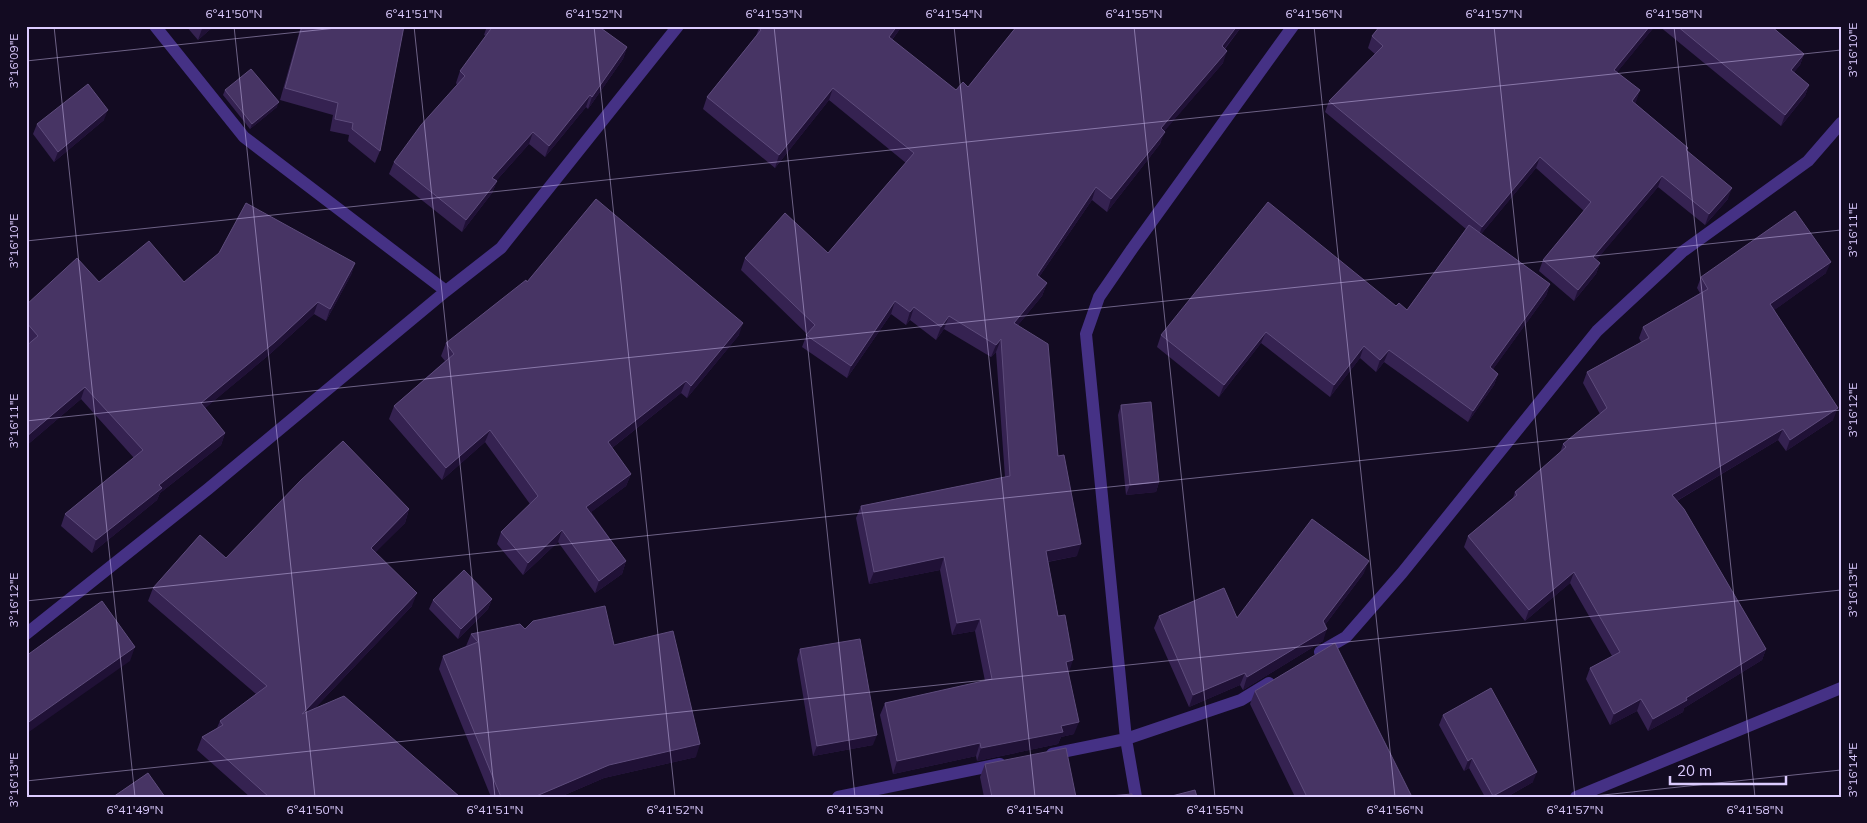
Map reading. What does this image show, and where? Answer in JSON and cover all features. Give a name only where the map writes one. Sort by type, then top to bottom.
[{"type":"street","points":[[155,26],[244,137],[446,291]]},
{"type":"street","points":[[26,634],[208,489],[446,291],[501,248],[678,26]]},
{"type":"street","points":[[1136,797],[1126,739],[1086,334],[1099,297],[1293,26]]},
{"type":"street","points":[[1305,661],[1346,637],[1402,573],[1597,330],[1682,252],[1808,161],[1841,123]]},
{"type":"street","points":[[1040,756],[1126,739],[1241,700],[1281,676]]},
{"type":"street","points":[[1576,797],[1841,688]]},
{"type":"street","points":[[838,797],[1011,762]]},
{"type":"building","points":[[302,26],[404,26],[380,151],[352,129],[353,123],[335,119],[338,103],[285,88]]},
{"type":"building","points":[[493,26],[598,26],[627,47],[592,97],[590,95],[549,146],[533,132],[492,178],[497,181],[466,220],[394,162],[421,125],[465,76],[460,71]]},
{"type":"building","points":[[761,26],[897,26],[889,37],[956,90],[963,82],[968,87],[1017,26],[1237,26],[1222,46],[1227,51],[1161,128],[1165,132],[1111,199],[1096,187],[1037,275],[1047,283],[1014,323],[1048,344],[1058,456],[1064,455],[1081,544],[1046,551],[1058,616],[1065,615],[1073,660],[1066,662],[1079,722],[1061,726],[1063,732],[981,748],[980,743],[897,761],[885,703],[992,679],[980,619],[957,623],[944,557],[874,572],[861,506],[1010,476],[1001,339],[996,345],[949,316],[941,327],[914,307],[910,312],[895,301],[851,366],[806,335],[815,325],[745,258],[785,213],[828,253],[914,153],[833,88],[779,155],[707,97],[761,30],[759,28]]},
{"type":"building","points":[[1380,26],[1650,26],[1614,70],[1640,90],[1632,101],[1688,148],[1686,150],[1732,188],[1709,214],[1662,176],[1593,257],[1600,263],[1578,290],[1543,260],[1591,202],[1540,157],[1482,227],[1329,101],[1383,46],[1372,36]]},
{"type":"building","points":[[1677,26],[1771,26],[1804,54],[1791,70],[1809,85],[1785,115]]},
{"type":"building","points":[[251,69],[279,102],[252,124],[225,90]]},
{"type":"building","points":[[88,84],[108,110],[58,152],[37,124]]},
{"type":"building","points":[[596,199],[743,323],[691,386],[686,381],[608,442],[631,474],[586,507],[626,561],[599,581],[562,530],[528,563],[501,532],[538,496],[490,430],[446,468],[394,406],[454,354],[446,343],[526,280],[527,282]]},
{"type":"building","points":[[1268,202],[1396,306],[1399,303],[1407,310],[1469,225],[1550,284],[1490,367],[1498,374],[1473,411],[1389,350],[1380,360],[1364,346],[1334,385],[1266,332],[1224,385],[1161,335]]},
{"type":"building","points":[[246,203],[355,263],[330,309],[318,302],[275,342],[201,403],[225,433],[159,485],[162,488],[96,540],[65,514],[143,450],[85,387],[26,437],[26,346],[38,336],[26,322],[26,305],[77,258],[99,282],[149,241],[184,282],[219,253]]},
{"type":"building","points":[[1795,211],[1831,262],[1770,304],[1838,408],[1790,440],[1783,429],[1672,495],[1684,509],[1766,649],[1686,698],[1687,700],[1653,719],[1641,699],[1614,714],[1590,668],[1620,652],[1574,572],[1529,610],[1468,536],[1517,495],[1515,492],[1566,447],[1563,444],[1607,408],[1587,372],[1649,338],[1643,327],[1708,289],[1701,277]]},
{"type":"building","points":[[1151,402],[1159,482],[1130,485],[1121,405]]},
{"type":"building","points":[[343,441],[409,509],[371,548],[417,593],[302,714],[344,696],[460,797],[269,797],[202,737],[223,725],[220,721],[267,686],[153,588],[200,535],[226,558],[301,480]]},
{"type":"building","points":[[1312,519],[1369,561],[1323,621],[1327,629],[1247,677],[1245,673],[1193,695],[1159,616],[1224,588],[1237,618]]},
{"type":"building","points":[[464,570],[492,599],[461,629],[433,600]]},
{"type":"building","points":[[102,601],[135,647],[26,724],[26,656]]},
{"type":"building","points":[[605,606],[614,645],[673,631],[700,744],[609,765],[534,797],[501,797],[443,656],[478,642],[471,634],[520,624],[525,629],[533,621]]},
{"type":"building","points":[[860,639],[877,735],[817,746],[800,649]]},
{"type":"building","points":[[1335,643],[1412,797],[1338,797],[1337,795],[1335,797],[1307,797],[1255,691]]},
{"type":"building","points":[[1491,688],[1537,772],[1493,796],[1472,758],[1468,761],[1443,715]]},
{"type":"building","points":[[1066,748],[1076,797],[992,797],[985,764]]},
{"type":"building","points":[[148,773],[165,797],[113,797]]},
{"type":"building","points":[[1195,790],[1197,797],[1168,797]]},
{"type":"building","points":[[1132,794],[1132,797],[1098,797]]}]
